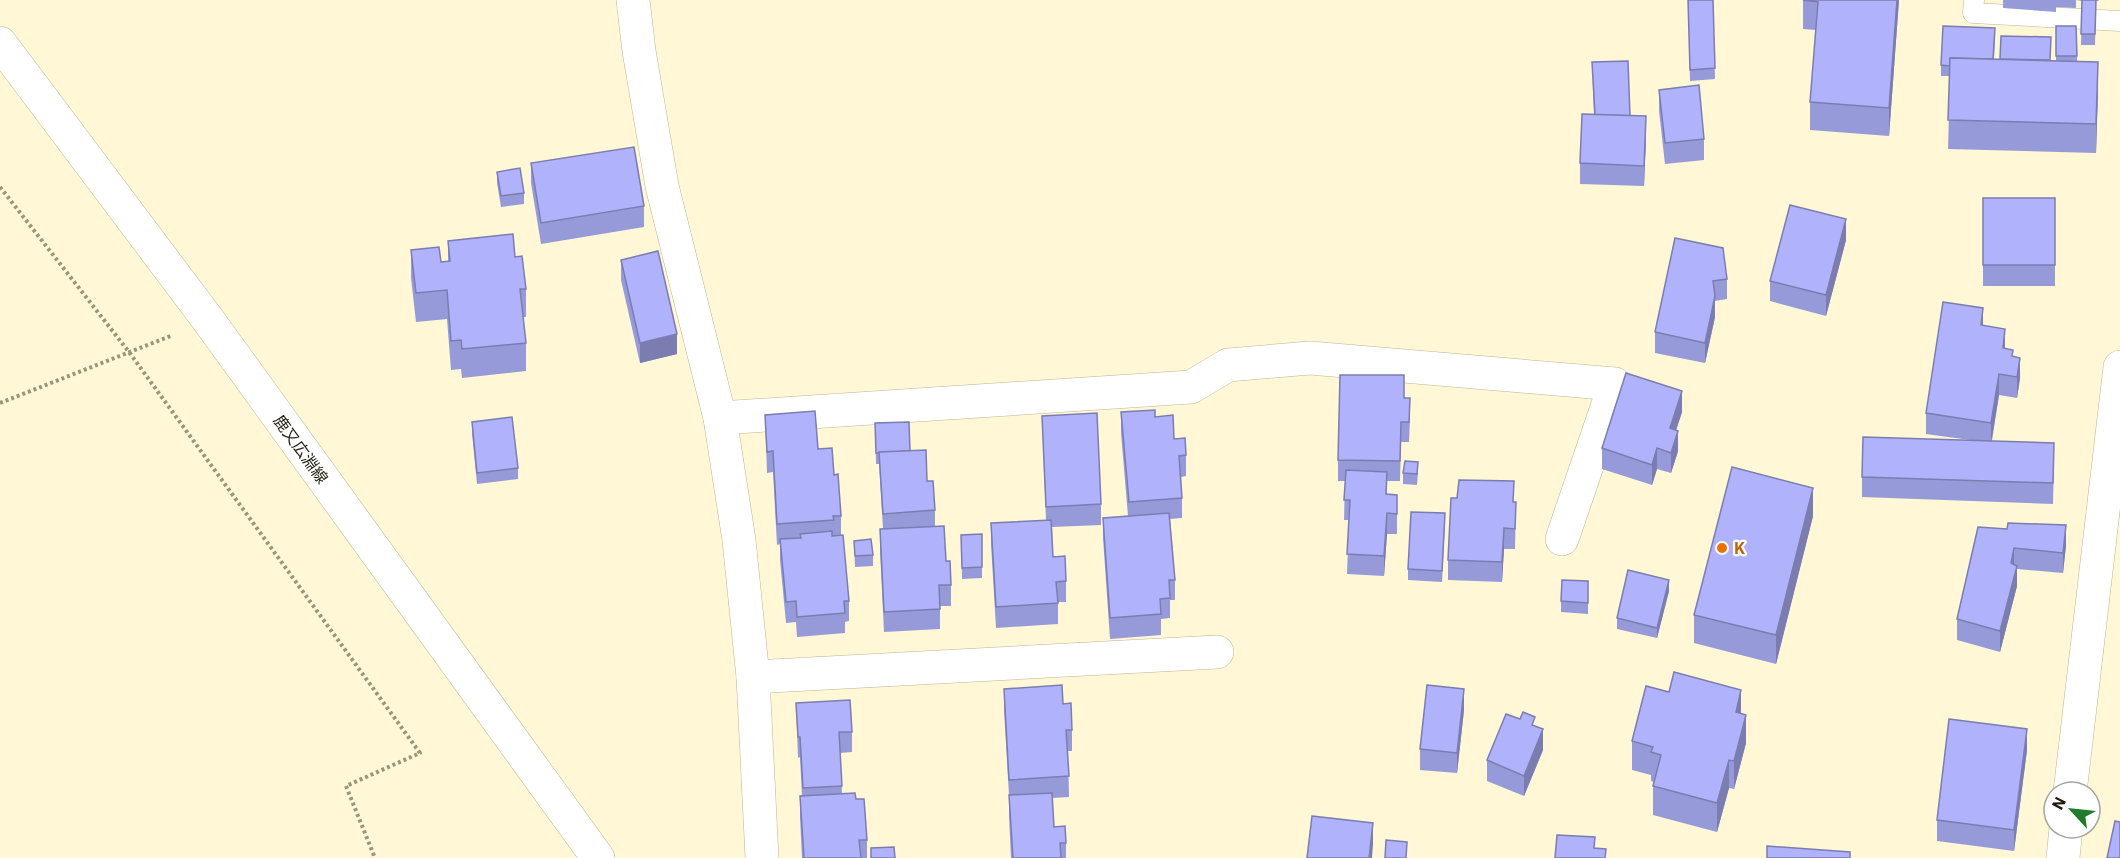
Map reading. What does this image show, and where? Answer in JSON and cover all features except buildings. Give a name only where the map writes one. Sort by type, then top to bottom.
[{"type":"street","points":[[633,0],[639,51],[662,186],[720,418],[739,540],[753,677],[762,858]]},
{"type":"street","name":"鹿又広淵線","points":[[0,43],[208,321],[598,858]]},
{"type":"street","points":[[720,418],[1191,387],[1228,365],[1310,358],[1615,384],[1562,539]]},
{"type":"street","points":[[2071,780],[2120,367]]},
{"type":"street","points":[[753,677],[1217,652]]},
{"type":"street","points":[[2063,858],[2065,840]]},
{"type":"lane","points":[[1974,0],[1973,14],[2120,21]]},
{"type":"path","points":[[0,187],[129,352],[420,753],[346,786],[375,858]]},
{"type":"path","points":[[0,403],[208,321]]},
{"type":"place","name":"K","points":[[1722,548]]}]
